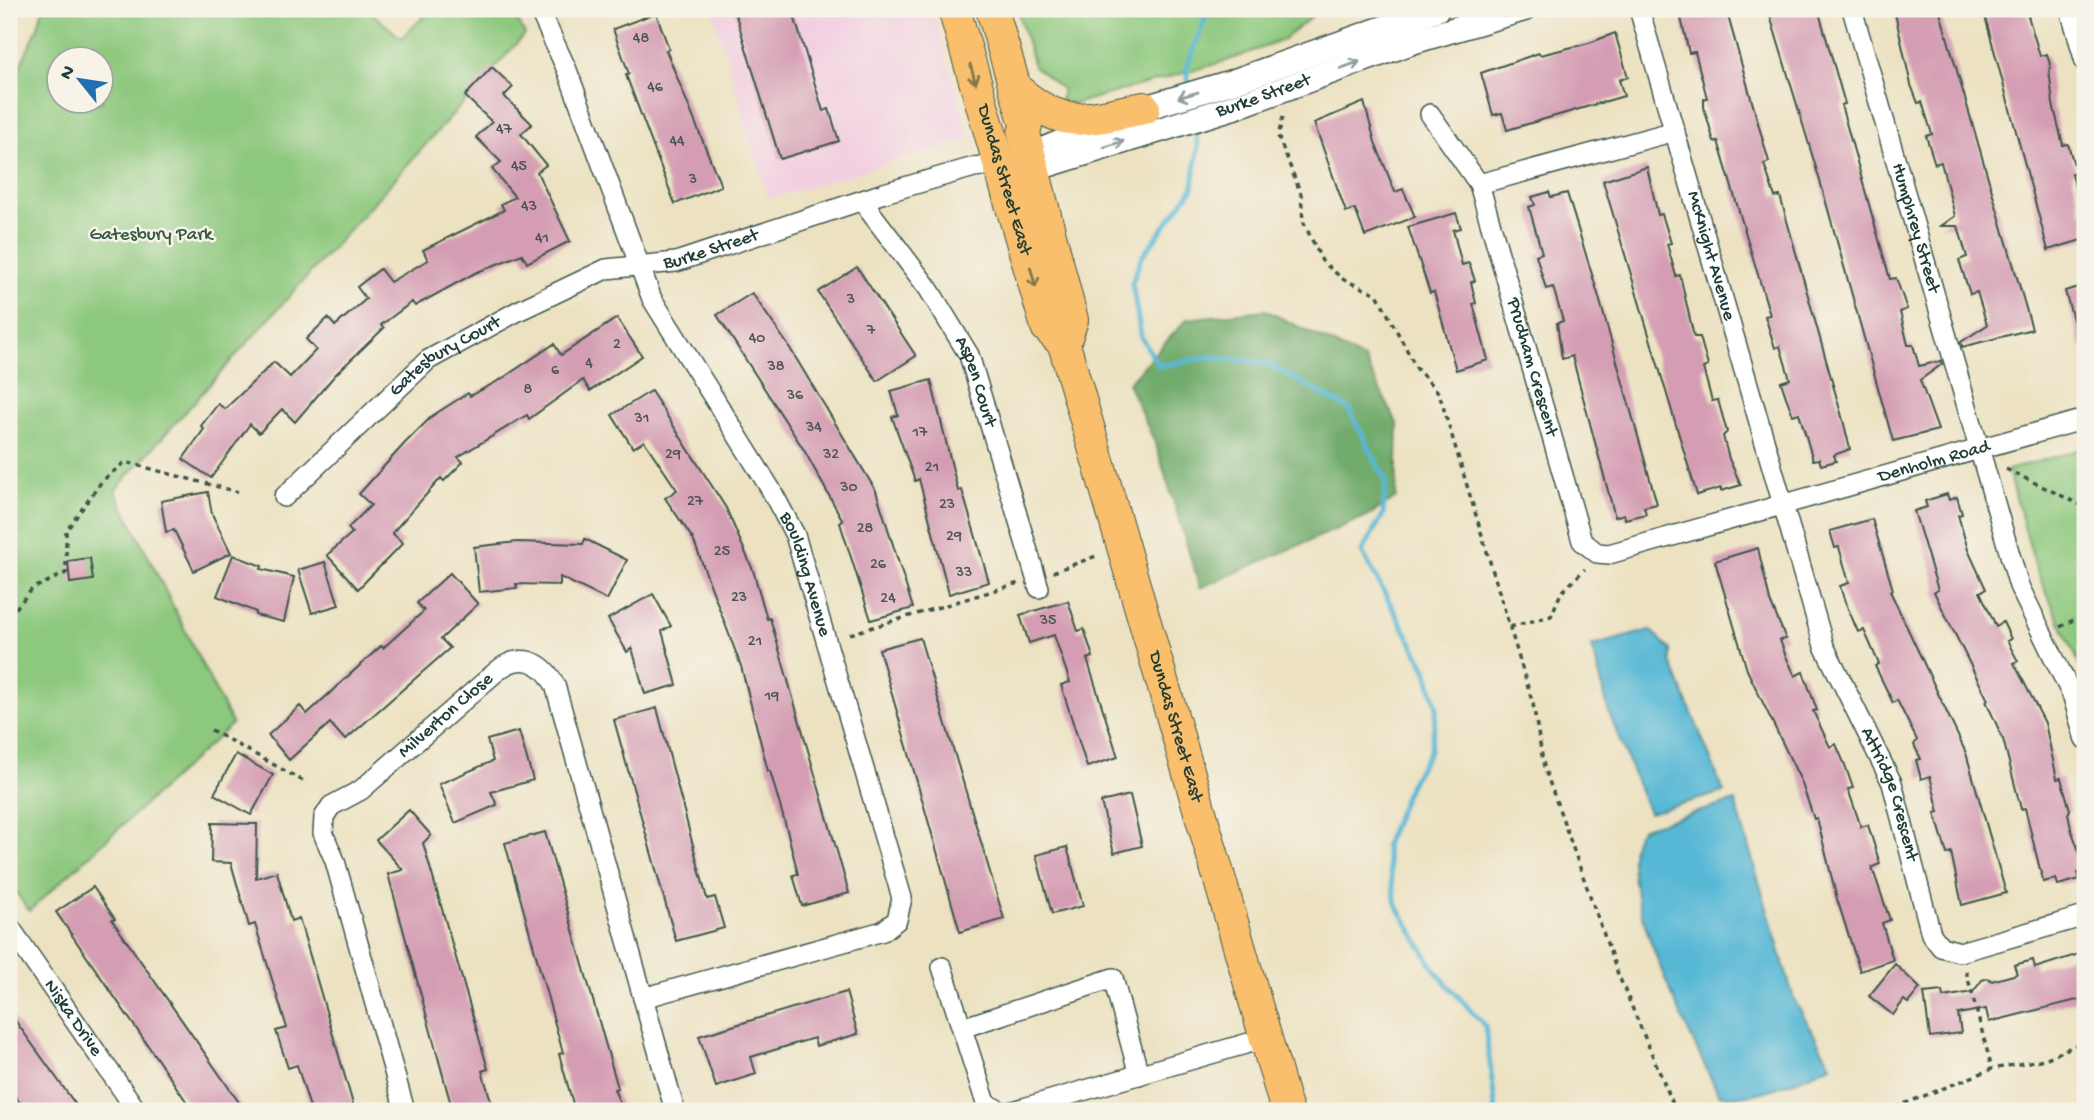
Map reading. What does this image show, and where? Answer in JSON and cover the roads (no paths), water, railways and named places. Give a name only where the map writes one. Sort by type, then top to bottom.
[{"type":"main road","name":"Dundas Street East","points":[[954,9],[1072,320],[1064,344],[1287,1111]]},
{"type":"main road","name":"Dundas Street East","points":[[992,9],[1026,125],[1012,164]]},
{"type":"main road","points":[[1014,88],[1038,108],[1055,117],[1076,120],[1148,120]]},
{"type":"street","name":"Boulding Avenue","points":[[539,9],[577,96],[652,299],[760,471],[795,535],[902,898],[897,920],[883,931],[643,998]]},
{"type":"street","name":"Burke Street","points":[[1236,94],[1437,9]]},
{"type":"street","name":"Burke Street","points":[[639,266],[676,262],[974,167],[1012,164],[1148,120],[1524,9]]},
{"type":"street","name":"McKnight Avenue","points":[[1639,9],[1782,503]]},
{"type":"street","name":"Humphrey Street","points":[[1852,9],[1978,447]]},
{"type":"street","points":[[2070,9],[2085,62]]},
{"type":"street","points":[[1430,114],[1479,184],[1675,131]]},
{"type":"street","name":"Prudham Crescent","points":[[1479,184],[1582,541],[1588,549],[1597,554],[1609,554],[1782,503]]},
{"type":"street","name":"Aspen Court","points":[[862,201],[928,288],[969,355],[1038,583]]},
{"type":"street","name":"Gatesbury Court","points":[[284,497],[428,360],[506,317],[606,270],[639,266]]},
{"type":"street","name":"Denholm Road","points":[[1782,503],[2085,419]]},
{"type":"street","points":[[1978,447],[2019,586],[2073,697],[2085,740]]},
{"type":"street","name":"Attridge Crescent","points":[[1782,503],[1824,646],[1892,783],[1935,941],[1950,951],[1961,952],[2085,916]]},
{"type":"street","name":"Milverton Close","points":[[405,1111],[335,861],[326,846],[324,817],[331,806],[361,790],[508,662],[530,659],[549,674],[555,685],[643,998]]},
{"type":"street","name":"Niska Drive","points":[[9,926],[137,1111]]},
{"type":"street","points":[[942,967],[986,1103],[1000,1111]]},
{"type":"street","points":[[962,1028],[1113,978],[1139,1075]]},
{"type":"street","points":[[643,998],[675,1111]]},
{"type":"street","points":[[1013,1111],[1266,1038]]},
{"type":"water","points":[[1650,630],[1671,650],[1671,662],[1724,792],[1649,813],[1609,713],[1592,646]]},
{"type":"water","points":[[1735,801],[1794,999],[1831,1065],[1776,1088],[1733,1096],[1719,1095],[1657,958],[1642,916],[1633,878],[1633,848],[1643,828]]},
{"type":"waterway","points":[[1190,89],[1186,69],[1209,9]]},
{"type":"waterway","points":[[1195,126],[1198,145],[1193,188],[1141,258],[1132,283],[1141,337],[1159,366],[1209,357],[1266,363],[1349,409],[1386,481],[1383,515],[1362,552],[1426,669],[1437,708],[1430,751],[1410,784],[1385,845],[1396,904],[1436,972],[1485,1026],[1496,1111]]},
{"type":"park label","name":"Gatesbury Park","points":[[151,235]]}]
